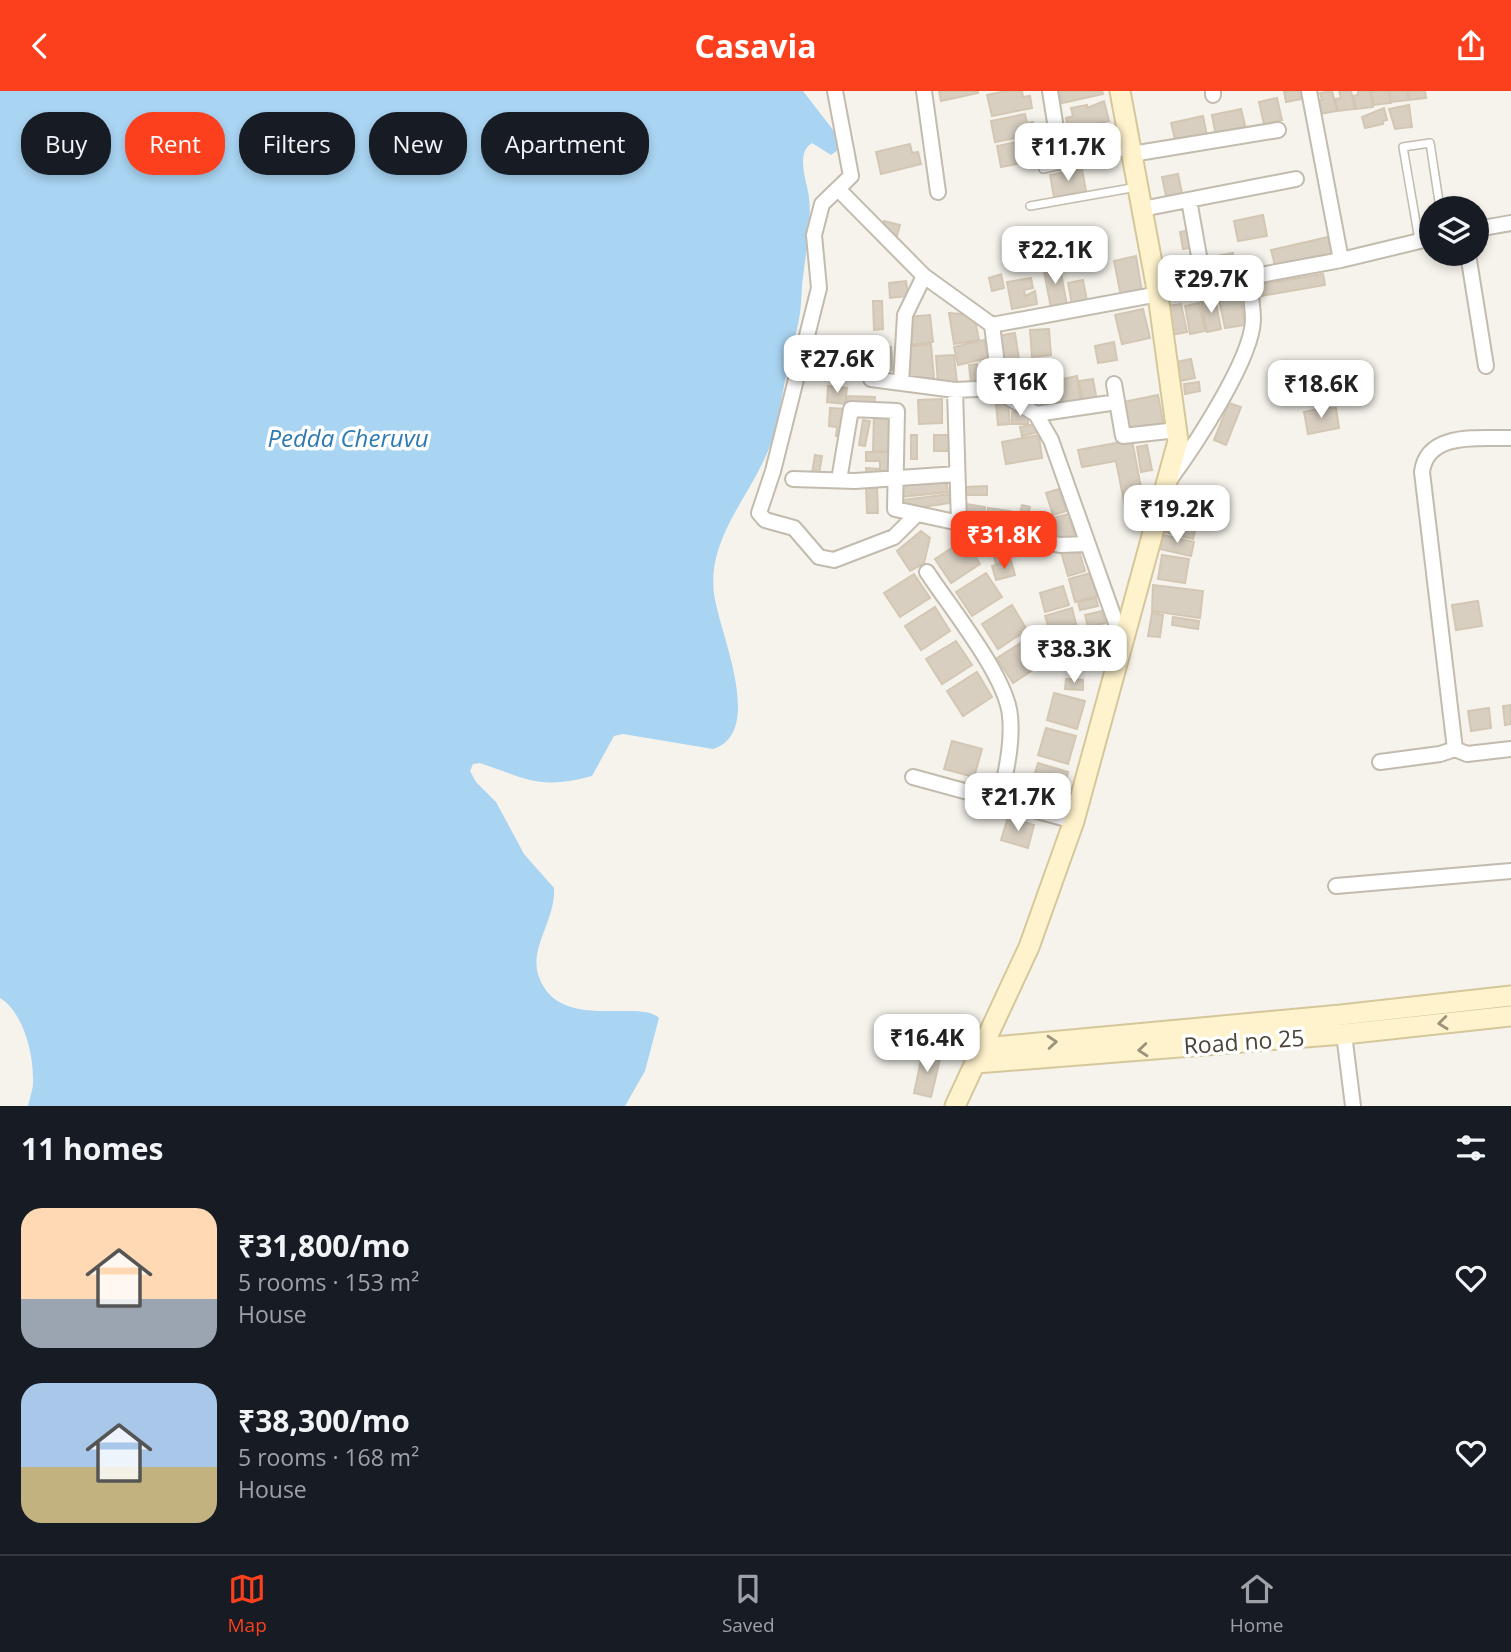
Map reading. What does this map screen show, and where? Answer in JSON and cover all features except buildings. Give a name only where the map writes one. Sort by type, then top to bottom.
[{"type":"street","points":[[835,91],[851,176],[822,204],[814,235],[819,288],[773,471],[759,513],[765,520],[794,529],[819,557],[834,560],[894,537],[917,514]]},
{"type":"street","points":[[924,91],[938,192]]},
{"type":"street","points":[[1050,91],[1058,141]]},
{"type":"street","points":[[955,1106],[1029,947],[1074,821],[1178,441],[1158,295],[1121,91]]},
{"type":"street","points":[[1309,91],[1341,260]]},
{"type":"street","points":[[1132,152],[1278,130]]},
{"type":"street","points":[[1142,209],[1296,179]]},
{"type":"street","points":[[838,189],[924,276],[992,325],[1341,260],[1419,241]]},
{"type":"street","points":[[1189,200],[1199,256]]},
{"type":"street","points":[[1489,227],[1511,223]]},
{"type":"street","points":[[1470,266],[1486,366]]},
{"type":"street","points":[[901,383],[905,315],[924,276]]},
{"type":"street","points":[[1167,484],[1192,449],[1245,352],[1253,321],[1248,277]]},
{"type":"street","points":[[992,325],[1000,388],[1006,396],[1037,414],[1051,440],[1122,640]]},
{"type":"street","points":[[870,379],[954,390],[1000,388]]},
{"type":"street","points":[[1114,384],[1123,436],[1177,430]]},
{"type":"street","points":[[954,390],[959,523]]},
{"type":"street","points":[[1037,414],[1116,402]]},
{"type":"street","points":[[839,480],[851,409],[897,411],[895,509],[1060,545],[1087,544]]},
{"type":"street","points":[[1455,749],[1423,461],[1432,449],[1446,441],[1511,438]]},
{"type":"street","points":[[793,479],[839,480],[957,474]]},
{"type":"street","points":[[928,572],[1003,688],[1010,714],[1011,739],[1000,802]]},
{"type":"street","points":[[1380,762],[1440,754],[1455,749],[1467,754],[1511,749]]},
{"type":"street","points":[[913,777],[1074,821]]},
{"type":"street","points":[[1336,886],[1511,871]]},
{"type":"street","name":"Road no 25","points":[[980,1056],[1219,1035],[1511,996]]},
{"type":"street","name":"Road no 25","points":[[1219,1035],[1344,1034],[1511,1016]]},
{"type":"street","points":[[1344,1034],[1353,1106]]},
{"type":"lane","points":[[1419,215],[1403,147],[1430,143],[1438,196]]},
{"type":"lane","points":[[1043,169],[1132,152]]},
{"type":"lane","points":[[1030,206],[1138,187]]},
{"type":"water","name":"Pedda Cheruvu","points":[[0,91],[803,91],[837,135],[838,150],[831,155],[812,143],[804,154],[803,168],[810,217],[801,309],[779,412],[763,462],[733,516],[717,553],[714,594],[735,679],[738,703],[736,723],[728,739],[713,749],[623,734],[614,736],[592,776],[574,780],[534,781],[480,763],[473,764],[470,771],[476,782],[496,802],[524,854],[554,888],[551,911],[537,956],[539,977],[549,994],[564,1004],[581,1009],[635,1011],[659,1018],[645,1071],[625,1106],[28,1106],[33,1081],[29,1045],[15,1013],[0,998]]}]
